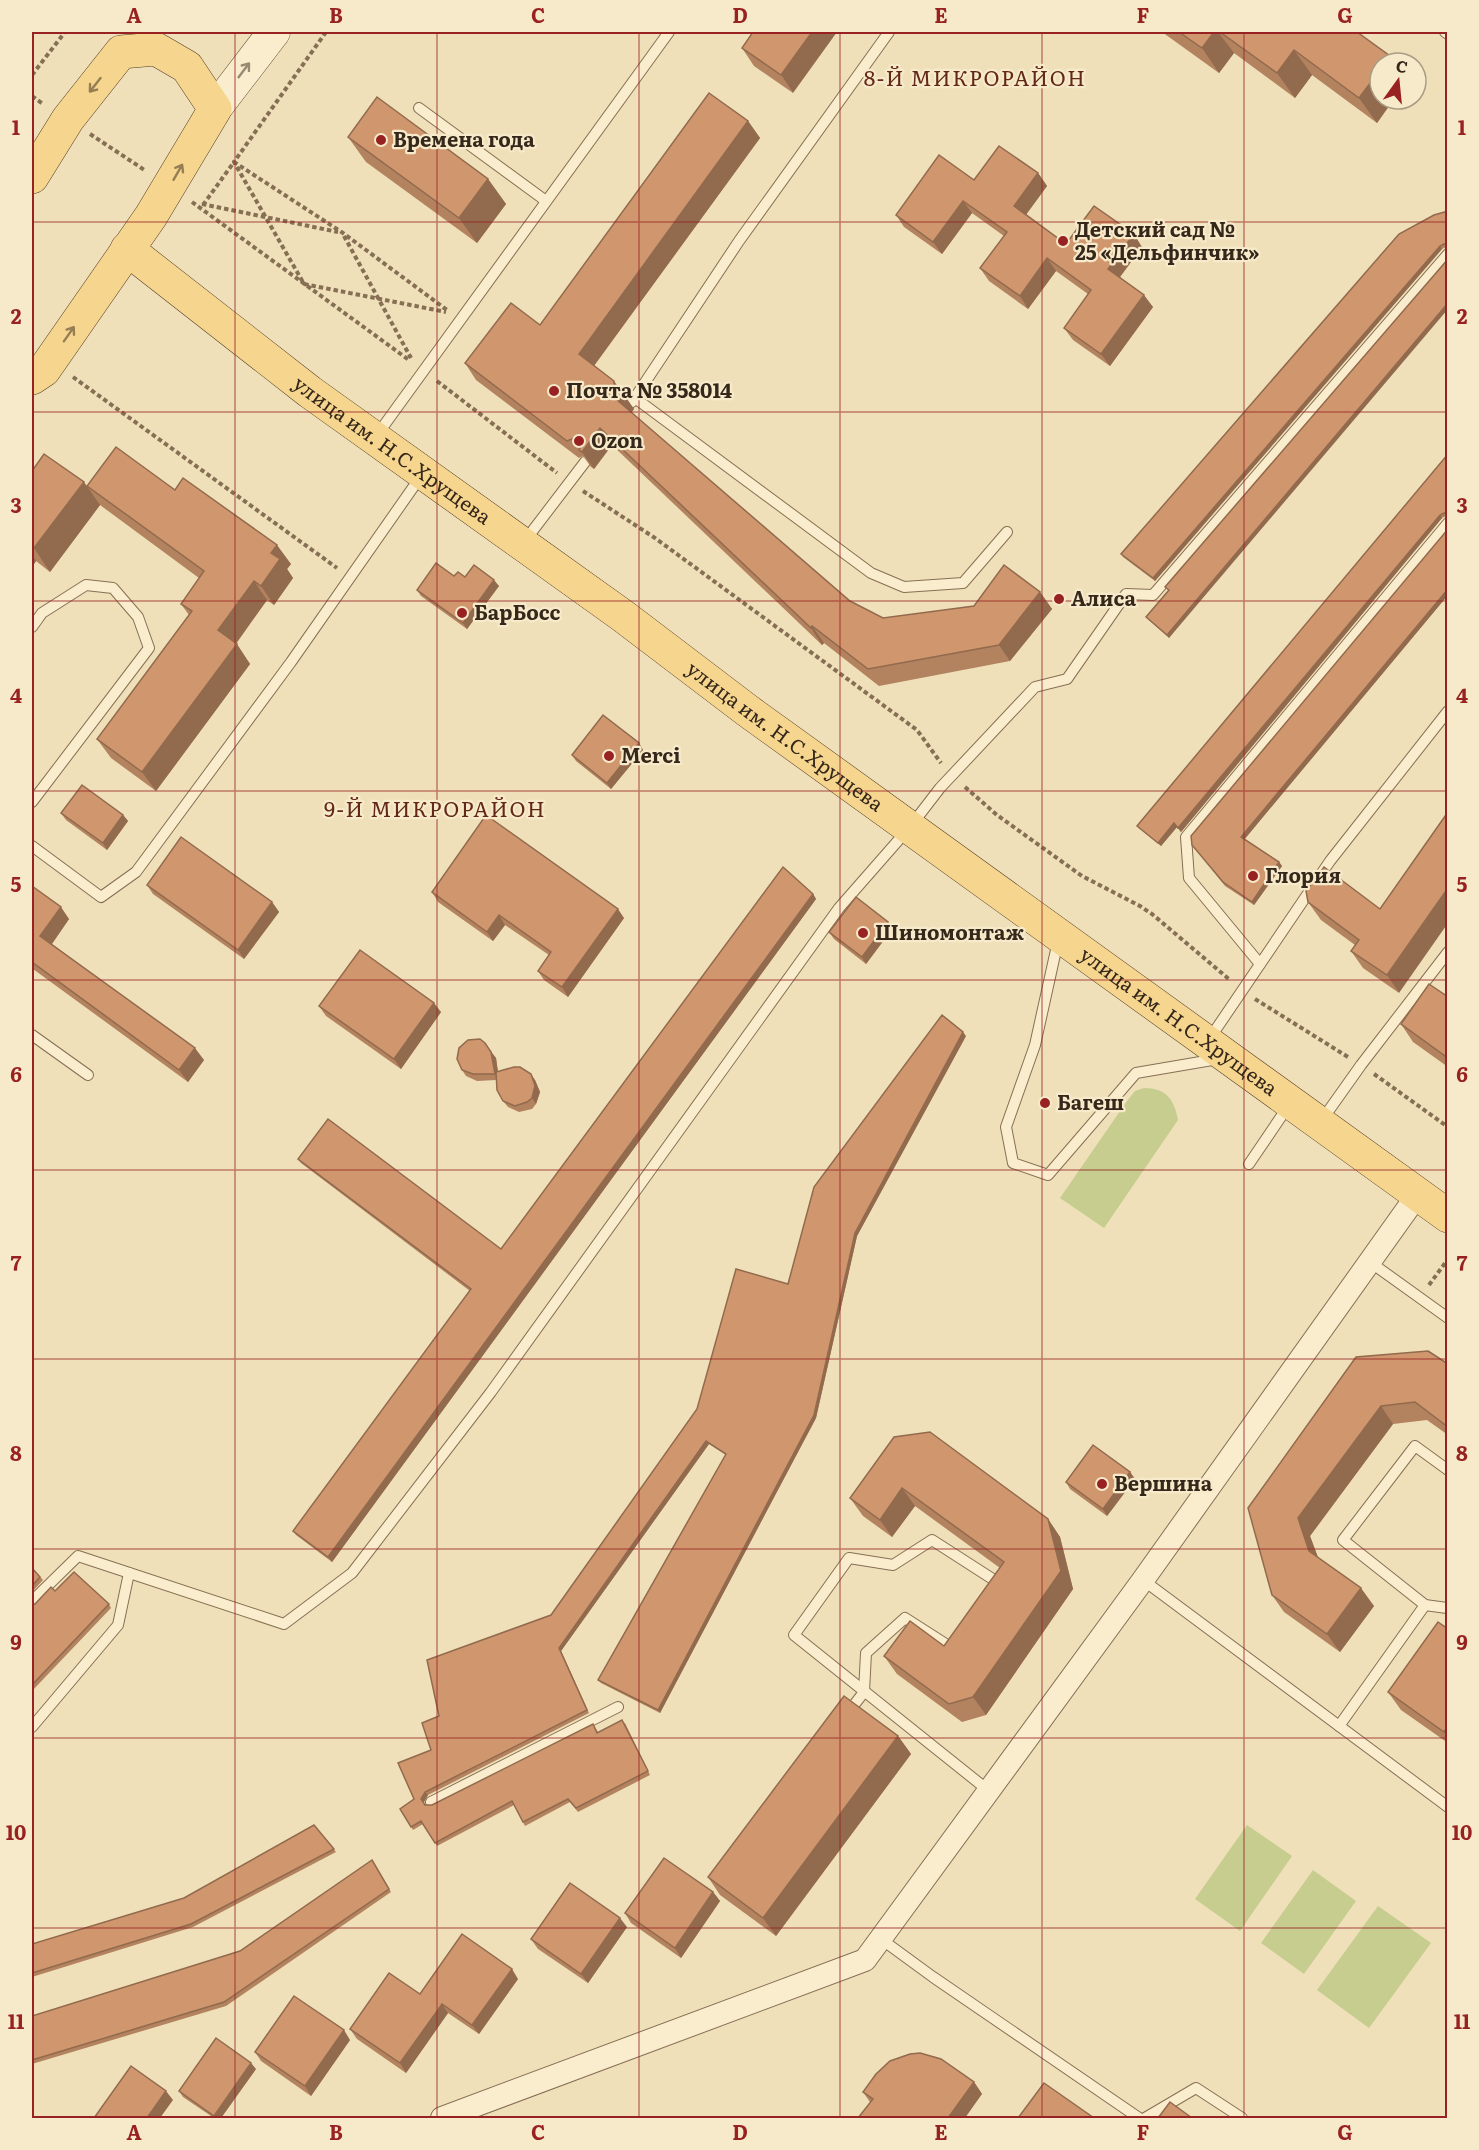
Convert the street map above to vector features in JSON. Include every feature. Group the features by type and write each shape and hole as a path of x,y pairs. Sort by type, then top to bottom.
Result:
{"main road":[{"path":"41,369 127,249 181,194 215,109 274,32"},
{"path":"32,177 68,119 128,42 156,49 187,66 215,109"},
{"name":"улица им. Н.С.Хрущева","path":"127,249 310,392 623,616 748,711 1448,1216"}],"street":[{"path":"442,2118 865,1960 1143,1580 1418,1194"}],"lane":[{"path":"375,438 669,32"},
{"path":"889,32 739,241 634,400 871,573 904,587 963,583 1008,532"},
{"path":"419,108 546,201"},
{"path":"32,1601 78,1556 284,1624 352,1573 491,1392 839,908 952,776 1035,687 1067,679 1126,594 1153,595 1448,254"},
{"path":"522,545 585,462"},
{"path":"32,846 101,897 136,872 291,662 423,473"},
{"path":"1260,964 1189,878 1186,837 1448,523"},
{"path":"32,627 42,613 86,585 113,588 138,617 149,648 32,802"},
{"path":"1060,935 1035,1045 1006,1127 1013,1163 1048,1175 1136,1072 1218,1049 1242,991 1330,861 1448,711"},
{"path":"1320,1123 1361,1065 1443,966 1448,952"},
{"path":"32,1035 88,1075"},
{"path":"1249,1164 1290,1102"},
{"path":"1370,1262 1448,1318"},
{"path":"1447,1608 1425,1605 1343,1540 1415,1446 1448,1470"},
{"path":"989,1791 794,1635 849,1558 893,1565 932,1540 1002,1585 995,1594"},
{"path":"32,1727 118,1624 129,1573"},
{"path":"1143,1580 1448,1807"},
{"path":"1339,1726 1425,1605"},
{"path":"842,1720 864,1692 866,1653 905,1618 955,1651 962,1641"},
{"path":"431,1802 618,1707"},
{"path":"881,1939 1139,2118"},
{"path":"1145,2118 1196,2088 1242,2118"}],"path":[{"path":"32,75 65,32"},
{"path":"203,205 326,32"},
{"path":"32,96 181,194 414,363 342,233 203,205 181,194"},
{"path":"234,162 304,284"},
{"path":"234,162 342,233 450,312 304,284"},
{"path":"41,369 350,578"},
{"path":"423,371 570,482 655,538 917,730 952,776 997,815 1082,876 1152,914 1242,991"},
{"path":"1419,1298 1448,1259"}],"green space":[{"path":"1144,1088 1158,1090 1168,1096 1178,1120 1104,1228 1060,1198 1127,1101 1135,1091"},
{"path":"1247,1825 1292,1856 1240,1931 1195,1899"},
{"path":"1313,1870 1356,1901 1304,1974 1261,1943"},
{"path":"1378,1906 1431,1943 1369,2028 1317,1990"}],"building":[{"path":"753,32 812,32 781,75 742,48"},
{"path":"1179,32 1214,32 1202,48"},
{"path":"1220,32 1357,32 1383,51 1368,51 1368,86 1359,98 1294,50 1277,73"},
{"path":"709,93 748,121 579,354 614,381 614,389 617,392 623,392 617,400 850,601 883,618 974,606 1004,565 1040,592 999,645 868,669 812,626 811,628 600,428 582,452 579,450 581,446 578,440 574,438 567,441 465,363 511,303 540,325"},
{"path":"377,97 488,179 459,218 348,137"},
{"path":"999,146 1038,173 1014,206 1066,244 1094,206 1134,234 1108,269 1144,295 1101,354 1064,328 1091,290 1047,258 1020,296 980,268 1007,232 963,201 933,242 896,215 939,155 974,180"},
{"path":"1448,211 1448,244 1440,246 1153,578 1121,554 1399,234 1434,215"},
{"path":"1448,259 1448,303 1167,635 1146,617 1169,590 1165,587"},
{"path":"116,447 175,490 183,478 277,545 271,553 280,559 261,586 254,581 218,630 237,644 142,772 97,739 192,611 181,604 204,571 87,486"},
{"path":"44,454 84,482 34,548 32,547 32,471"},
{"path":"1448,454 1448,513 1440,515 1178,828 1174,823 1158,843 1137,826"},
{"path":"1448,529 1448,589 1241,837 1279,862 1252,902 1223,882 1192,845 1191,836"},
{"name":"БарБосс","path":"436,563 454,576 458,572 465,577 474,565 494,580 463,623 417,590"},
{"path":"603,715 639,743 607,783 572,755"},
{"path":"82,785 123,815 103,843 61,813"},
{"path":"1448,812 1448,888 1387,975 1351,951 1359,940 1308,902 1306,891 1324,867 1380,909"},
{"path":"486,815 618,909 562,987 538,971 551,952 499,915 487,932 432,892"},
{"path":"181,837 272,902 238,950 147,885"},
{"path":"783,867 813,894 328,1557 293,1531 471,1289 298,1159 328,1119 501,1249"},
{"path":"32,886 61,907 40,936 195,1048 179,1070 32,962"},
{"name":"Шиномонтаж","path":"856,897 888,922 862,957 829,932"},
{"path":"360,950 434,1003 394,1059 319,1006"},
{"path":"1429,984 1448,997 1448,1058 1401,1024"},
{"path":"942,1015 963,1032 855,1233 814,1415 658,1710 598,1680 726,1454 706,1441 559,1648 587,1710 425,1792 421,1799 425,1805 432,1805 593,1724 597,1733 622,1720 648,1771 576,1808 568,1799 523,1822 512,1801 435,1843 421,1821 411,1827 400,1809 414,1799 398,1763 431,1750 422,1723 439,1716 427,1660 551,1615 697,1409 736,1269 788,1284 814,1187"},
{"path":"480,1039 491,1052 495,1074 473,1074 462,1070 457,1059 459,1048 468,1040"},
{"path":"520,1067 531,1074 535,1086 532,1098 515,1106 503,1101 497,1090 496,1072"},
{"path":"1428,1351 1448,1364 1448,1427 1415,1402 1381,1406 1298,1518 1309,1551 1361,1588 1327,1634 1272,1595 1248,1508 1356,1357"},
{"path":"930,1432 1048,1519 1061,1571 973,1697 949,1704 884,1656 910,1621 944,1646 1004,1562 902,1488 880,1520 850,1498 894,1437"},
{"name":"Вершина","path":"1093,1445 1130,1472 1103,1509 1066,1482"},
{"path":"32,1568 40,1577 32,1586"},
{"path":"74,1572 109,1604 32,1685 32,1605 51,1587 55,1591"},
{"path":"1438,1622 1448,1629 1448,1726 1444,1732 1388,1692"},
{"path":"844,1696 898,1736 763,1918 708,1877"},
{"path":"314,1825 334,1849 191,1924 32,1973 32,1944 184,1898"},
{"path":"664,1858 713,1892 675,1948 625,1913"},
{"path":"372,1860 389,1889 224,2002 32,2060 32,2016 240,1951"},
{"path":"570,1883 620,1918 581,1974 531,1939"},
{"path":"462,1934 512,1969 472,2025 442,2004 400,2063 350,2029 389,1973 420,1994"},
{"path":"294,1996 344,2030 305,2086 255,2052"},
{"path":"216,2038 251,2063 214,2116 179,2091"},
{"path":"920,2053 941,2059 974,2082 948,2118 858,2118 873,2099 863,2092 876,2074 890,2061"},
{"path":"131,2066 166,2091 147,2118 94,2118"},
{"path":"1044,2083 1094,2118 1018,2118"},
{"path":"1170,2102 1192,2118 1158,2118"}],"place":[{"name":"Времена года","path":"381,140"},
{"name":"Детский сад № 25 «Дельфинчик»","path":"1063,241"},
{"name":"Почта № 358014","path":"554,391"},
{"name":"Ozon","path":"579,441"},
{"name":"Алиса","path":"1059,599"},
{"name":"БарБосс","path":"462,613"},
{"name":"Merci","path":"609,756"},
{"name":"Глория","path":"1253,876"},
{"name":"Шиномонтаж","path":"863,933"},
{"name":"Багеш","path":"1045,1103"},
{"name":"Вершина","path":"1102,1484"}],"district":[{"name":"8-Й МИКРОРАЙОН","path":"975,79"},
{"name":"9-Й МИКРОРАЙОН","path":"435,810"}]}
